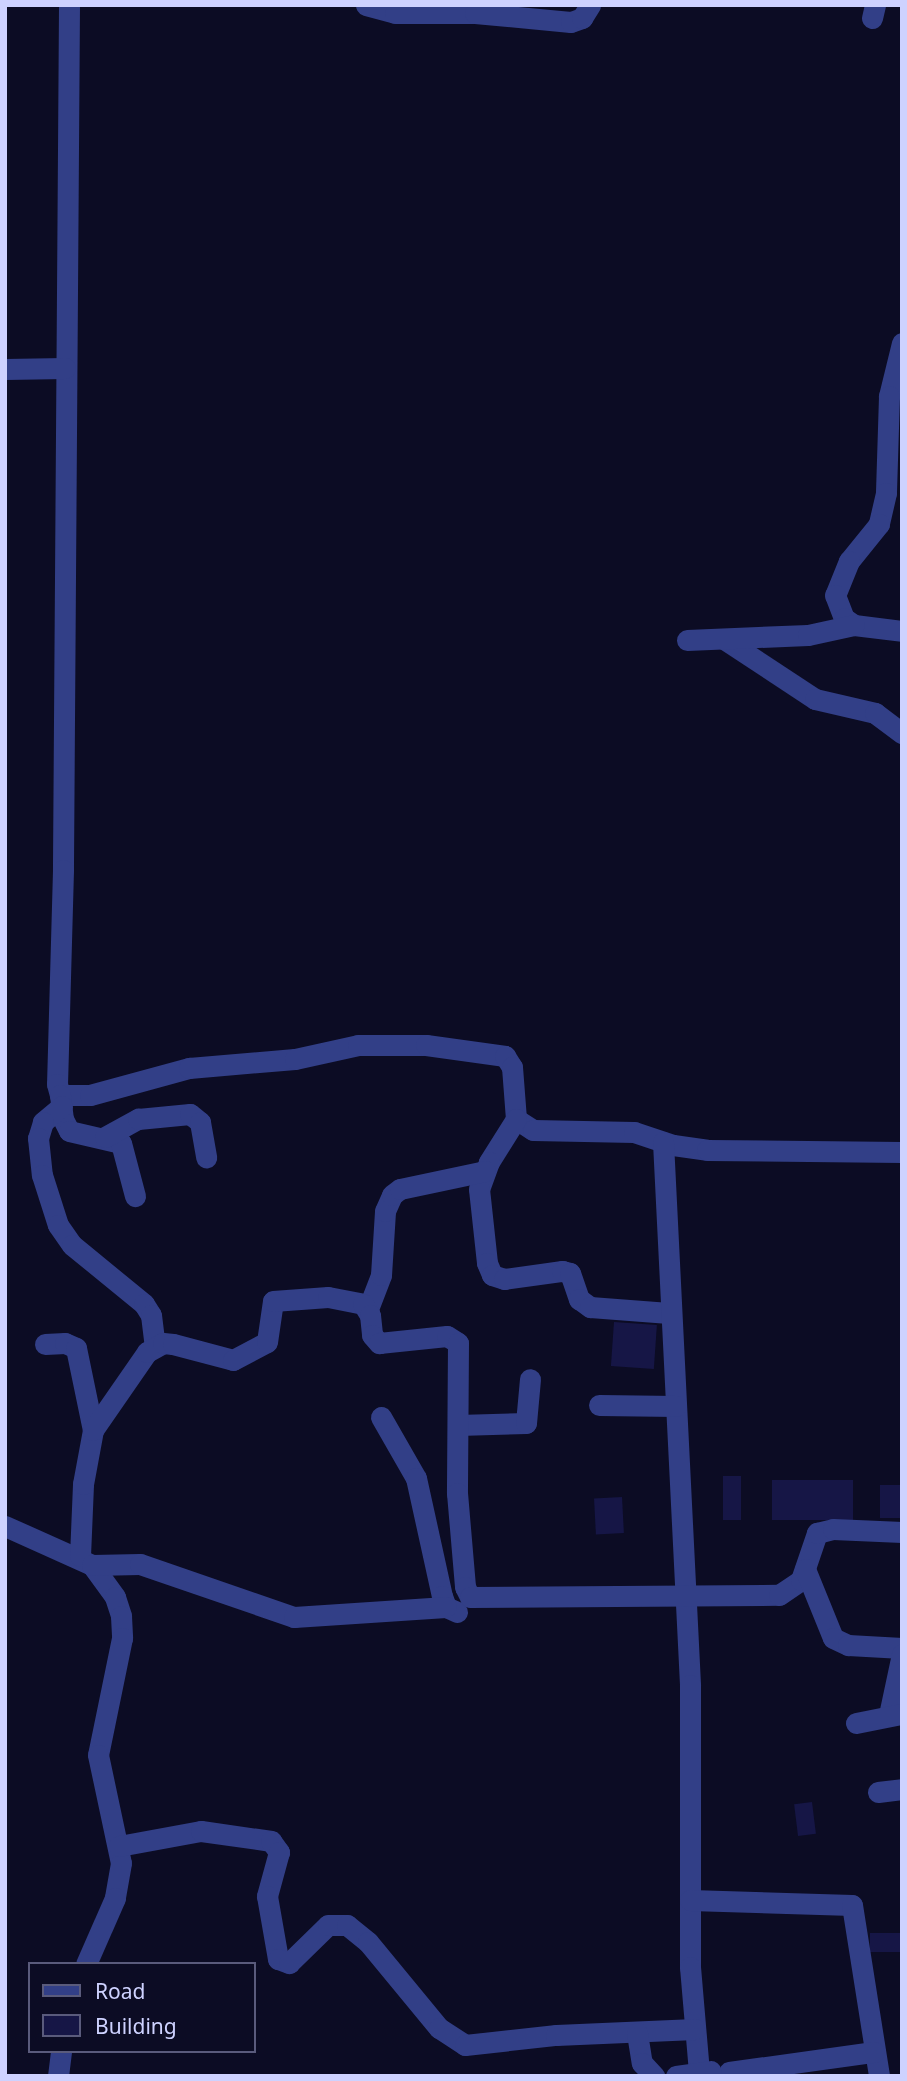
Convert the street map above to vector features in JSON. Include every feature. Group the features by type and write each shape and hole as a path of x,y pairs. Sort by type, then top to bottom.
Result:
{"street":[{"path":"69,5 63,870 57,1084 69,1131 105,1137 121,1143 135,1196"},
{"path":"366,5 395,13 475,13 571,22 582,18 590,5"},
{"path":"854,625 838,609 838,579 879,524 886,493 889,396 902,343"},
{"path":"5,369 65,368"},
{"path":"687,639 808,635 854,625 902,631"},
{"path":"724,639 815,699 875,713 902,733"},
{"path":"155,1346 151,1315 144,1304 72,1245 58,1225 42,1175 38,1138 43,1122 61,1100 90,1095 189,1068 295,1059 358,1045 426,1045 505,1056 512,1067 516,1119 485,1171 479,1189 480,1215 492,1275 504,1279 562,1271 570,1273 579,1299 590,1307 669,1313"},
{"path":"105,1137 138,1119 190,1114 200,1122 206,1157"},
{"path":"516,1119 533,1129 634,1132 663,1142 707,1150 902,1152"},
{"path":"663,1142 669,1313 686,1597 690,1900 699,2073"},
{"path":"470,1597 465,1587 457,1493 458,1343 447,1336 379,1343 372,1335 368,1310 381,1276 385,1211 392,1195 400,1189 485,1171"},
{"path":"87,1962 118,1885 119,1846 98,1755 122,1638 121,1616 115,1597 86,1561 83,1484 93,1430 106,1406 155,1346 173,1344 233,1360 267,1342 269,1311 278,1299 341,1297 368,1310"},
{"path":"45,1344 65,1342 76,1348 93,1430"},
{"path":"458,1425 526,1423 530,1412 530,1379"},
{"path":"599,1405 676,1405"},
{"path":"382,1417 416,1478 446,1607"},
{"path":"5,1526 43,1546 86,1561 141,1564 294,1617 446,1607 457,1612 470,1597 779,1595 795,1587 805,1569 812,1538 822,1531 902,1532"},
{"path":"805,1569 833,1638 848,1645 902,1648"},
{"path":"856,1723 895,1714 902,1654"},
{"path":"878,1792 902,1789"},
{"path":"119,1846 201,1831 271,1841 279,1852 267,1896 278,1959 289,1963 328,1925 347,1925 369,1942 439,2028 465,2045 556,2035 695,2029"},
{"path":"690,1900 852,1905 879,2076"},
{"path":"637,2033 642,2063 654,2076"},
{"path":"676,2076 699,2073 730,2074 874,2052"},
{"path":"58,2076 61,2053"}],"building":[{"path":"614,1322 657,1325 654,1369 611,1366"},
{"path":"723,1476 741,1476 741,1520 723,1520"},
{"path":"772,1480 853,1480 853,1520 772,1520"},
{"path":"880,1485 900,1485 900,1518 880,1518"},
{"path":"622,1497 624,1533 596,1534 594,1498"},
{"path":"812,1802 816,1834 798,1836 794,1804"},
{"path":"870,1933 902,1933 902,1952 870,1952"}]}
